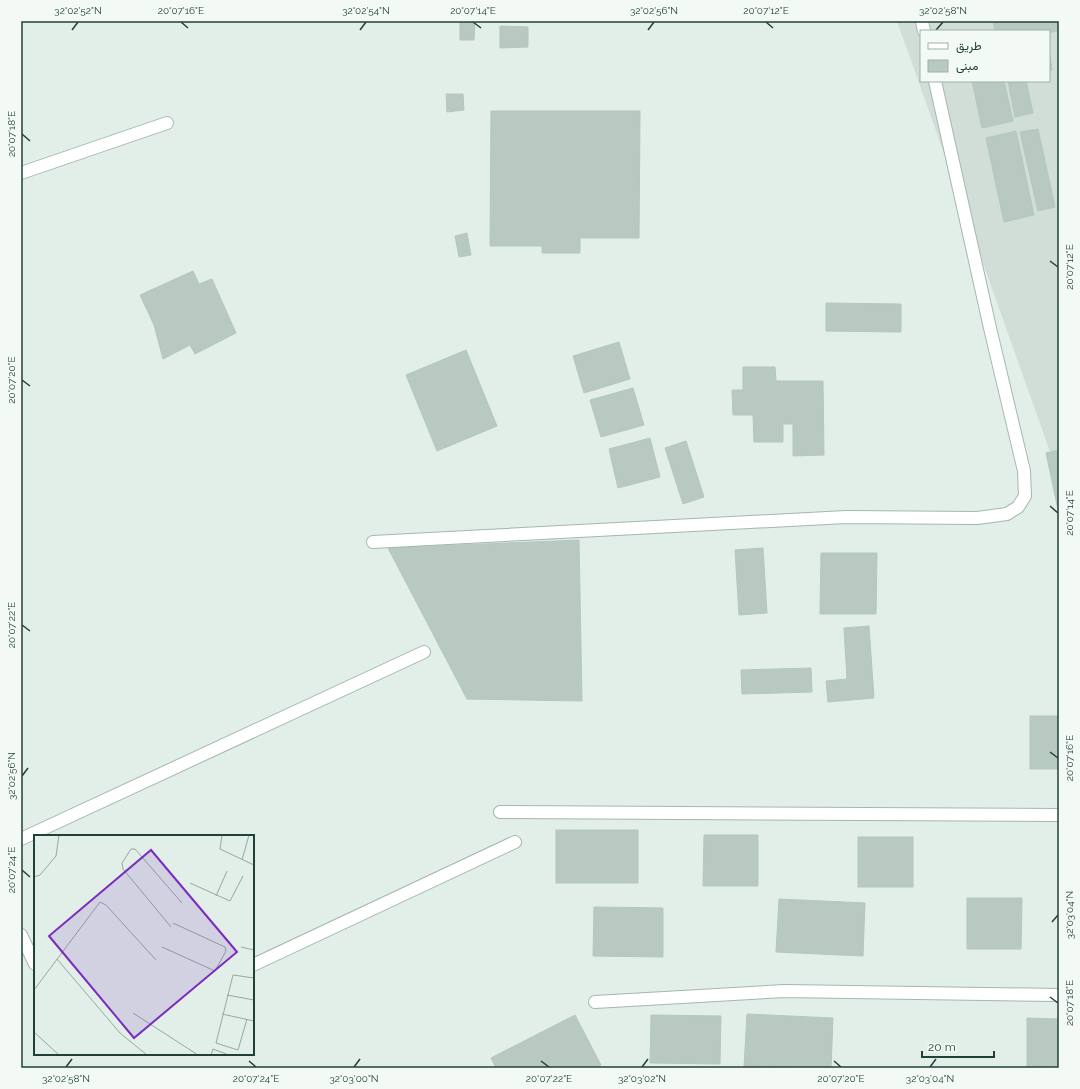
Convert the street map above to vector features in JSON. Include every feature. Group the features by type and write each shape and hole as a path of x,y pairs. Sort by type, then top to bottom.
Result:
{"street":[{"path":"373,542 846,517 977,518 1007,514 1018,507 1025,496 1024,471 990,328 935,82"},
{"path":"21,172 167,123"},
{"path":"21,839 424,652"},
{"path":"500,812 1059,815"},
{"path":"254,965 515,842"},
{"path":"21,935 34,962"},
{"path":"595,1002 784,991 1059,995"}],"shaded area":[{"path":"897,21 1059,21 1059,477"}],"building":[{"path":"460,21 475,21 474,40 460,40"},
{"path":"993,21 1059,21 1059,30 1050,33 1050,30 995,30"},
{"path":"500,26 528,27 528,47 500,48"},
{"path":"1050,55 1052,70 1050,70"},
{"path":"972,82 1004,82 1013,121 982,128"},
{"path":"1008,82 1026,82 1033,113 1015,117"},
{"path":"446,94 463,94 464,110 447,112"},
{"path":"491,111 640,111 639,238 580,238 580,253 542,253 542,246 490,246"},
{"path":"1038,129 1055,207 1038,211 1020,132"},
{"path":"1016,131 1034,215 1004,222 986,138"},
{"path":"467,233 471,255 459,257 455,236"},
{"path":"193,271 199,284 212,279 236,333 195,354 190,345 163,359 154,325 140,295"},
{"path":"826,303 901,304 901,332 826,331"},
{"path":"619,342 630,379 584,393 573,356"},
{"path":"466,350 497,426 437,451 406,375"},
{"path":"743,367 775,367 776,381 823,381 824,455 793,456 793,424 783,424 783,442 754,442 753,415 733,415 732,390 743,390"},
{"path":"633,388 644,425 601,437 590,400"},
{"path":"650,438 660,477 618,488 609,449"},
{"path":"686,441 704,497 683,504 665,448"},
{"path":"1059,450 1059,514 1046,453"},
{"path":"579,540 582,701 467,699 388,548"},
{"path":"763,548 767,613 739,615 735,550"},
{"path":"821,553 877,553 876,614 820,614"},
{"path":"869,626 874,698 828,702 826,681 847,679 844,628"},
{"path":"811,668 812,692 742,694 741,670"},
{"path":"1030,716 1059,716 1059,769 1030,769"},
{"path":"556,830 638,830 638,883 556,883"},
{"path":"704,835 758,835 758,886 703,886"},
{"path":"858,837 913,837 913,887 858,887"},
{"path":"967,898 1022,898 1021,949 967,949"},
{"path":"779,899 865,903 863,956 776,952"},
{"path":"594,907 663,908 663,957 593,956"},
{"path":"747,1014 833,1018 831,1068 744,1067"},
{"path":"575,1015 601,1065 594,1068 496,1068 491,1058"},
{"path":"651,1015 721,1016 720,1064 650,1063"},
{"path":"1027,1018 1059,1019 1059,1068 1027,1067"}]}
